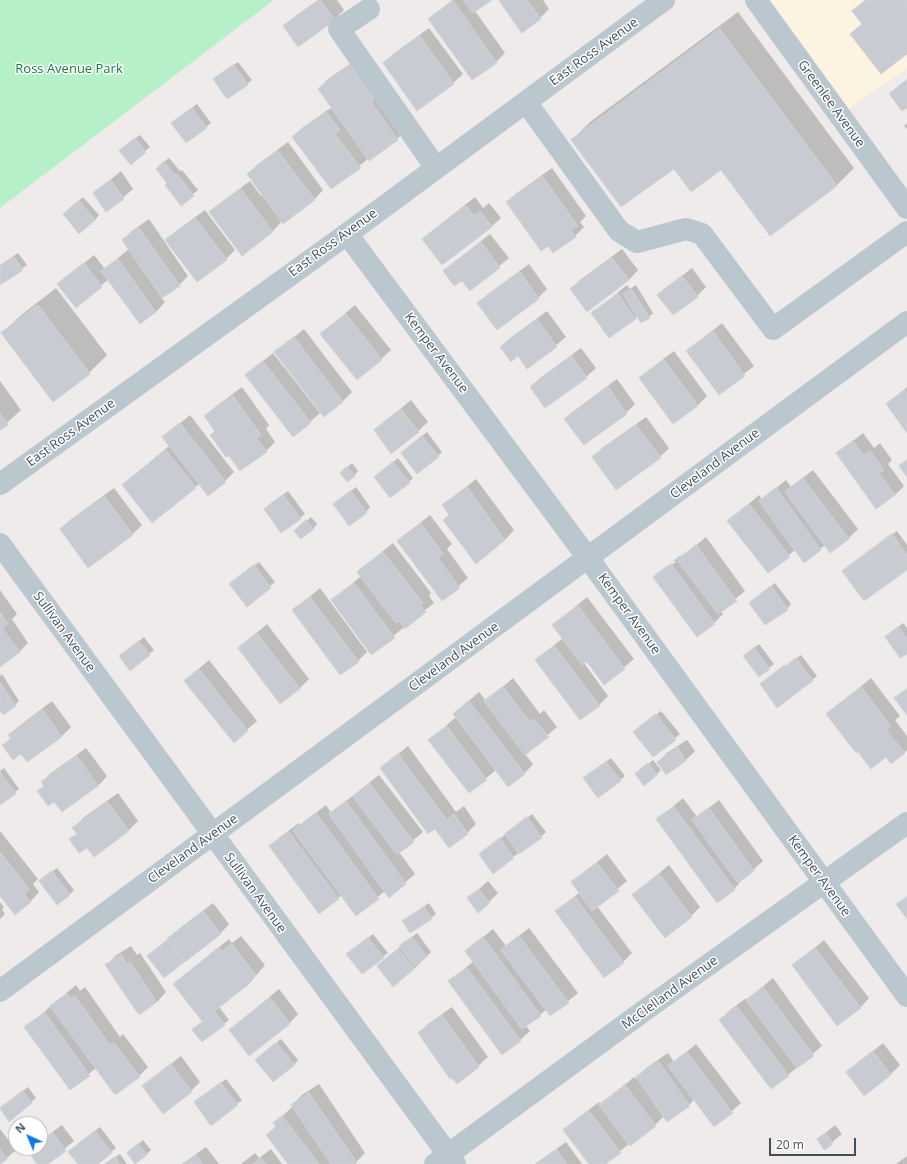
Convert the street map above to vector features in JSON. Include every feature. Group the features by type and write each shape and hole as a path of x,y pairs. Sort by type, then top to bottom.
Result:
{"street":[{"name":"East Ross Avenue","path":"0,484 347,234 664,0"},
{"name":"Greenlee Avenue","path":"756,0 907,208"},
{"path":"369,9 339,29 436,168"},
{"path":"526,102 619,231 637,242 686,229 702,234 773,330 907,232"},
{"name":"Kemper Avenue","path":"347,234 588,558 907,996"},
{"name":"Cleveland Avenue","path":"0,990 213,835 907,322"},
{"name":"Sullivan Avenue","path":"0,544 213,835 446,1161"},
{"name":"McClelland Avenue","path":"446,1161 645,1010 824,884 907,823"}],"shaded area":[{"path":"756,0 907,0 907,68 840,115"}],"green space":[{"name":"Ross Avenue Park","path":"0,0 274,0 0,208"}],"building":[{"path":"320,0 335,20 298,47 283,26"},
{"path":"464,0 492,0 473,13"},
{"path":"499,0 527,0 541,19 522,33"},
{"path":"866,0 907,0 907,54 881,74 850,34 862,24 852,11"},
{"path":"453,1 497,63 472,80 428,19"},
{"path":"720,29 837,186 770,236 721,170 691,192 674,169 621,207 571,140"},
{"path":"420,36 454,84 417,111 383,63"},
{"path":"234,65 248,85 227,99 213,79"},
{"path":"350,65 375,99 371,102 398,140 369,161 318,89"},
{"path":"907,80 907,108 902,111 889,94"},
{"path":"192,108 207,128 186,143 171,123"},
{"path":"326,112 340,130 335,134 361,168 331,189 292,137"},
{"path":"135,138 146,152 131,165 119,151"},
{"path":"278,151 315,200 283,224 247,174"},
{"path":"164,162 175,175 177,174 194,196 181,206 165,185 167,183 156,169"},
{"path":"542,176 578,226 571,230 576,237 553,253 548,246 541,251 506,202"},
{"path":"111,180 124,199 106,212 93,193"},
{"path":"241,189 273,232 242,256 209,212"},
{"path":"79,201 95,220 79,234 63,214"},
{"path":"466,206 474,216 480,211 492,227 442,265 422,239"},
{"path":"195,218 227,260 197,282 165,240"},
{"path":"139,228 180,286 162,298 122,240"},
{"path":"481,242 500,268 470,291 462,281 454,286 443,271"},
{"path":"14,257 23,270 0,285 0,266"},
{"path":"612,258 629,280 587,312 570,289"},
{"path":"118,259 156,312 140,324 101,271"},
{"path":"84,263 102,287 76,308 57,284"},
{"path":"520,272 539,299 497,330 477,303"},
{"path":"682,276 698,297 673,315 657,295"},
{"path":"631,289 650,318 641,323 623,294"},
{"path":"618,294 636,319 609,338 591,313"},
{"path":"38,305 90,374 53,402 1,333"},
{"path":"346,314 382,360 357,380 320,334"},
{"path":"537,319 557,347 527,369 518,356 511,362 500,347"},
{"path":"713,331 745,376 719,395 686,351"},
{"path":"294,337 343,402 324,417 274,352"},
{"path":"572,356 587,378 545,408 530,387"},
{"path":"664,360 698,406 673,424 639,378"},
{"path":"263,361 311,423 293,437 245,375"},
{"path":"608,387 627,414 584,445 564,419"},
{"path":"905,390 907,393 907,433 886,404"},
{"path":"233,396 261,435 256,438 267,452 240,471 229,456 226,457 210,435 215,431 204,416"},
{"path":"401,409 419,432 391,454 374,430"},
{"path":"0,413 8,425 0,430"},
{"path":"180,423 226,482 208,496 162,437"},
{"path":"636,425 661,458 616,490 592,457"},
{"path":"422,436 439,457 417,474 401,453"},
{"path":"853,441 864,456 870,451 884,470 879,473 895,495 876,509 836,453"},
{"path":"166,450 196,488 152,523 122,485"},
{"path":"907,460 907,477 899,466"},
{"path":"393,462 410,483 390,498 374,477"},
{"path":"347,467 355,476 347,482 340,473"},
{"path":"803,478 849,539 830,553 785,492"},
{"path":"467,487 505,540 476,564 443,520 449,515 442,505"},
{"path":"776,488 821,550 804,563 759,501"},
{"path":"351,491 367,513 349,526 333,504"},
{"path":"283,495 301,519 281,533 264,509"},
{"path":"104,496 133,535 88,568 60,529"},
{"path":"749,504 790,557 768,573 727,521"},
{"path":"306,520 314,529 301,539 294,531"},
{"path":"421,523 443,554 438,558 460,588 442,601 397,541"},
{"path":"892,534 907,555 907,570 864,601 842,571"},
{"path":"696,545 737,601 718,614 677,560"},
{"path":"383,552 423,603 420,605 426,612 405,629 399,621 396,623 357,572"},
{"path":"671,564 715,624 697,637 653,577"},
{"path":"254,565 271,588 247,607 229,584"},
{"path":"354,583 395,638 371,655 331,600"},
{"path":"771,586 788,610 765,625 749,603"},
{"path":"310,597 359,662 340,675 292,610"},
{"path":"578,606 625,669 604,685 587,662 582,665 552,625"},
{"path":"0,612 8,624 2,628 20,652 0,667"},
{"path":"898,627 907,638 907,654 900,658 885,637"},
{"path":"257,633 300,689 280,704 238,648"},
{"path":"139,641 150,655 130,671 119,656"},
{"path":"554,646 600,706 580,720 535,660"},
{"path":"754,648 770,669 759,677 743,656"},
{"path":"796,658 813,681 803,688 787,665"},
{"path":"785,665 802,689 777,708 760,684"},
{"path":"199,669 248,731 234,743 184,681"},
{"path":"0,683 16,706 3,715 0,711"},
{"path":"503,687 530,722 534,719 549,737 525,755 484,701"},
{"path":"861,687 891,726 886,730 905,753 891,764 886,757 871,769 858,752 856,753 826,714"},
{"path":"907,689 907,715 894,698"},
{"path":"469,701 525,774 508,787 453,714"},
{"path":"43,710 62,737 27,762 21,754 13,760 2,745 11,739 8,735"},
{"path":"656,714 676,740 653,757 633,732"},
{"path":"447,726 487,780 469,793 428,740"},
{"path":"678,748 686,761 666,775 657,762"},
{"path":"398,754 447,820 454,814 468,834 449,848 435,829 428,834 380,768"},
{"path":"77,756 98,786 62,812 54,802 48,806 37,791 44,786 41,782"},
{"path":"606,762 621,781 598,798 583,778"},
{"path":"648,763 657,775 644,786 635,774"},
{"path":"0,772 16,794 0,805"},
{"path":"370,784 414,842 397,855 353,797"},
{"path":"346,801 406,884 389,898 329,814"},
{"path":"108,802 129,831 94,857 87,848 79,853 69,839 77,834 72,828"},
{"path":"674,807 735,890 717,903 656,819"},
{"path":"709,808 754,871 738,883 692,820"},
{"path":"316,813 379,899 356,916 293,831"},
{"path":"527,817 542,838 519,854 505,834"},
{"path":"289,832 339,899 319,914 269,846"},
{"path":"500,838 514,858 493,874 479,854"},
{"path":"0,852 29,889 24,894 31,902 15,915 0,896"},
{"path":"597,863 619,891 592,911 571,882"},
{"path":"52,871 70,895 57,905 39,881"},
{"path":"659,874 692,917 665,938 632,895"},
{"path":"479,889 490,903 478,913 467,898"},
{"path":"575,897 624,963 604,978 555,911"},
{"path":"907,897 907,919 896,904"},
{"path":"424,907 432,919 410,933 402,921"},
{"path":"203,911 221,934 185,962 167,939"},
{"path":"519,936 569,1003 550,1016 501,950"},
{"path":"412,937 427,957 414,966 399,946"},
{"path":"483,937 541,1016 522,1029 465,951"},
{"path":"368,938 384,958 362,974 346,954"},
{"path":"167,941 184,962 164,978 147,956"},
{"path":"232,944 256,975 248,982 249,984 202,1021 173,984 219,947 222,951"},
{"path":"815,948 861,1008 837,1026 792,965"},
{"path":"398,949 414,969 393,987 377,966"},
{"path":"121,955 127,964 130,962 157,1002 139,1015 105,965"},
{"path":"467,968 521,1041 502,1055 448,981"},
{"path":"763,987 814,1056 797,1068 746,1000"},
{"path":"67,994 71,999 75,996 110,1045 114,1043 140,1077 115,1095 50,1006"},
{"path":"270,998 290,1024 249,1056 229,1030"},
{"path":"737,1007 789,1076 771,1089 719,1020"},
{"path":"215,1012 225,1025 202,1042 192,1030"},
{"path":"45,1013 90,1076 70,1090 24,1027"},
{"path":"442,1015 479,1067 457,1084 452,1078 450,1079 418,1033"},
{"path":"276,1043 295,1065 273,1082 255,1060"},
{"path":"873,1051 891,1075 864,1096 846,1072"},
{"path":"687,1052 733,1113 714,1127 668,1066"},
{"path":"658,1061 690,1106 667,1122 636,1077"},
{"path":"171,1064 192,1092 163,1114 142,1086"},
{"path":"221,1083 238,1105 211,1126 194,1102"},
{"path":"625,1085 656,1126 630,1146 599,1105"},
{"path":"23,1091 32,1103 16,1116 8,1116 8,1120 0,1108"},
{"path":"309,1093 357,1163 356,1164 331,1164 291,1105"},
{"path":"589,1111 621,1153 606,1164 589,1164 563,1130"},
{"path":"282,1116 319,1164 288,1164 266,1135 276,1127 273,1123"},
{"path":"95,1131 112,1153 98,1164 78,1164 68,1152"},
{"path":"53,1133 66,1151 48,1164 37,1164 31,1156 48,1156 48,1136"},
{"path":"826,1133 833,1144 824,1150 817,1139"},
{"path":"138,1144 147,1155 135,1164 127,1153"},
{"path":"0,1150 7,1159 1,1164 0,1164"},
{"path":"557,1150 567,1164 537,1164"},
{"path":"196,1155 203,1164 184,1164"},
{"path":"115,1157 120,1164 105,1164"},
{"path":"261,1158 266,1164 253,1164"}]}
